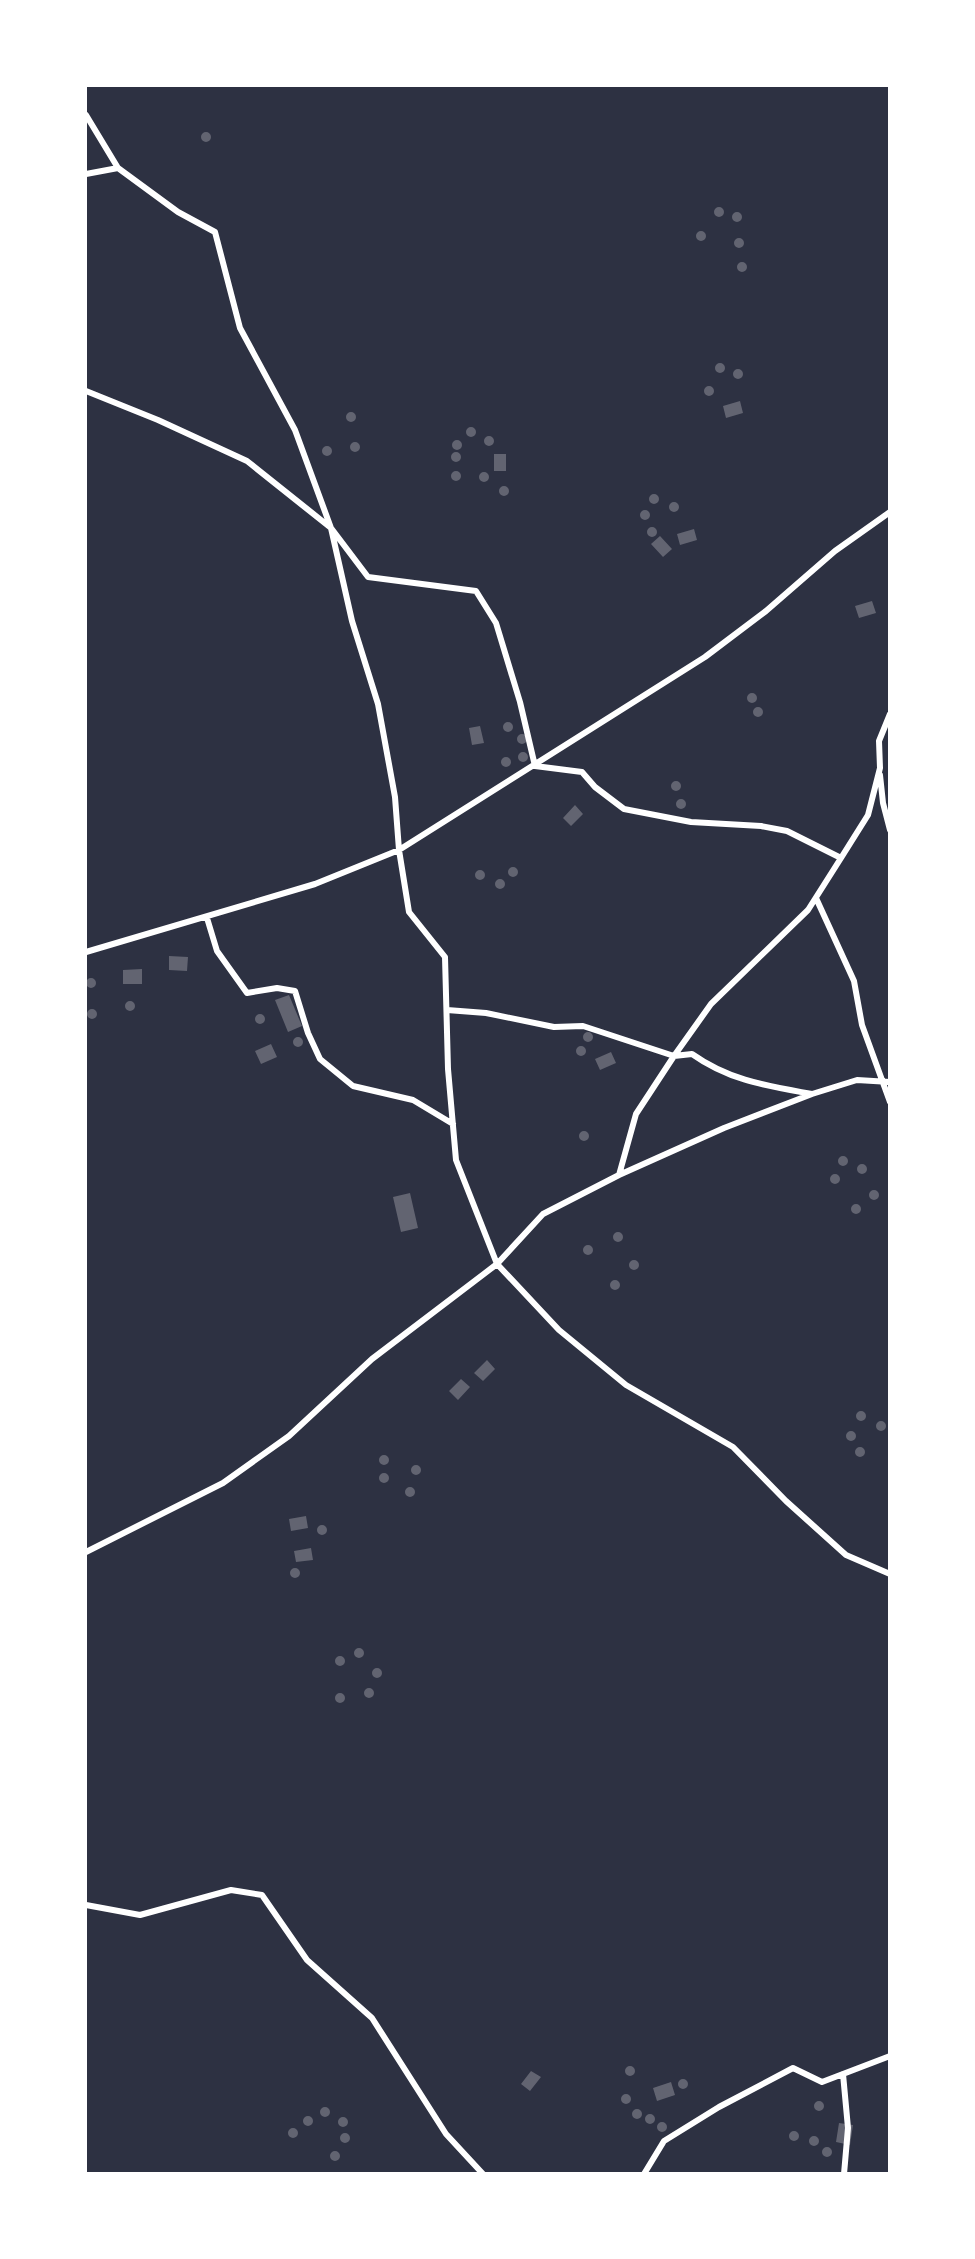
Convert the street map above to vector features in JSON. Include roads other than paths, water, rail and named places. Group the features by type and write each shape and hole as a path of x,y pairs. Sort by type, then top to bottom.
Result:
{"street":[{"path":"86,115 118,168 178,212 215,232 240,328 295,430 331,528 352,621 378,704 395,797 399,850 409,912 445,957 456,1160 497,1264 559,1330 626,1385 733,1447 786,1501 846,1555 890,1574"},
{"path":"86,174 118,168"},
{"path":"86,391 158,420 247,461 331,528 368,577 476,591 496,623 520,702 535,766"},
{"path":"86,952 207,918 324,881 399,850 705,657 766,611 835,551 890,512"},
{"path":"890,714 879,741 883,803 890,830"},
{"path":"535,766 582,772 595,787 624,809 691,822 761,826 787,831 841,858"},
{"path":"619,1175 636,1114 711,1004 808,910 868,815 880,768"},
{"path":"816,898 854,981 862,1025 886,1082 890,1102"},
{"path":"207,918 217,951 247,993 276,988 295,990 308,1033 320,1059 353,1086 413,1100 453,1124"},
{"path":"447,1010 486,1013 554,1027 583,1026 674,1056 692,1054 707,1065 754,1085 812,1094"},
{"path":"86,1552 223,1483 289,1436 372,1359 497,1264 543,1214 619,1175 724,1128 812,1094 857,1080 886,1082"},
{"path":"86,1905 140,1915 231,1890 262,1895 307,1960 372,2018 446,2134 483,2174"},
{"path":"644,2174 664,2141 719,2107 793,2068 822,2082 890,2056"},
{"path":"843,2074 848,2128 844,2148 844,2174"}]}
